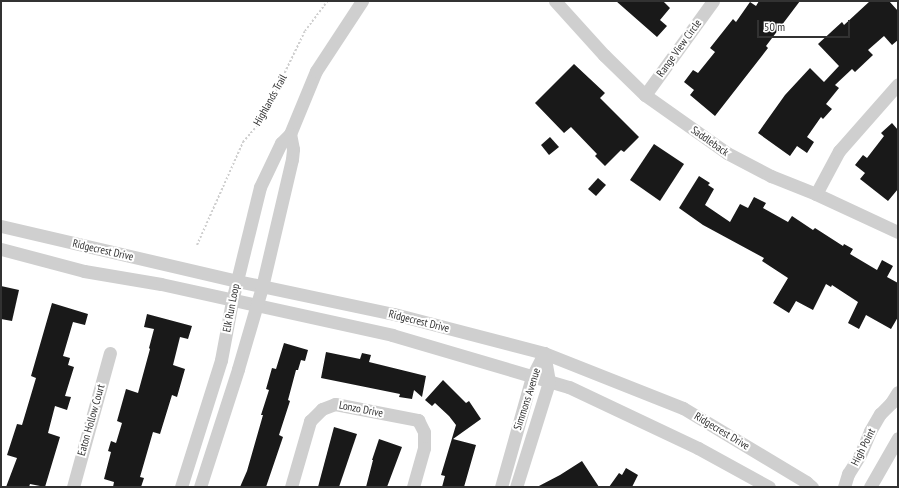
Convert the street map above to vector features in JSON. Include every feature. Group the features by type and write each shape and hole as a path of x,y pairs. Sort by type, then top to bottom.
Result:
{"street":[{"name":"Elk Run Loop","path":"181,487 221,360 232,301 260,187 281,143 290,134 316,71 362,1"},
{"name":"Saddleback","path":"555,1 604,56 645,95 727,153 770,176 816,194 898,232"},
{"name":"Range View Circle","path":"645,95 714,1"},
{"path":"816,194 840,151 898,84"},
{"name":"Elk Run Loop","path":"200,487 257,306 289,173 293,149 290,134"},
{"path":"270,167 289,173"},
{"name":"Ridgecrest Drive","path":"1,226 237,281 394,314 544,353 683,408 812,487"},
{"name":"Ridgecrest Drive","path":"1,249 84,271 161,284 232,301 392,335 569,387 698,448 769,487"},
{"name":"Eaton Hollow Court","path":"73,487 110,353"},
{"name":"Simmons Avenue","path":"501,487 532,377 544,353"},
{"name":"Simmons Avenue","path":"516,487 549,382 544,353"},
{"name":"High Point","path":"844,487 848,474 860,455 870,431 880,414 892,409 898,392"},
{"name":"Lonzo Drive","path":"291,487 310,421 322,409 335,404 418,420 424,432 424,448 413,487"},
{"path":"870,487 898,438"}],"path":[{"name":"Highlands Trail","path":"198,245 243,142 258,125 305,31 328,1"}],"building":[{"path":"616,1 663,1 670,8 660,20 667,26 657,37"},
{"path":"759,1 800,1 766,46 768,48 715,116 690,95 694,90 684,82 693,70 698,73 715,52 710,48 733,19 736,22 750,2 756,6"},
{"path":"870,1 889,1 898,11 898,40 892,45 884,36 868,50 873,55 855,72 852,69 835,85 839,88 826,104 832,109 823,119 821,117 807,137 814,142 807,153 797,146 790,156 758,133 785,95 810,68 824,82 839,66 818,44 842,22 844,25"},
{"path":"574,64 605,93 600,98 639,137 624,152 621,150 605,166 595,156 597,154 571,127 564,133 535,103"},
{"path":"892,123 898,130 898,189 888,201 860,179 865,173 855,165 863,155 867,158 884,136 881,133"},
{"path":"550,137 559,147 549,155 541,145"},
{"path":"654,144 684,164 660,201 630,180"},
{"path":"699,176 710,183 708,185 714,189 705,205 730,222 740,204 748,208 754,197 766,203 763,208 788,222 792,216 813,230 815,228 843,246 844,244 853,249 850,254 877,270 882,260 893,266 887,277 898,283 898,317 891,329 866,315 859,329 848,323 858,302 832,285 831,287 826,284 813,310 796,301 789,313 773,303 788,278 762,261 764,258 703,225 679,208"},
{"path":"598,178 606,185 596,196 588,189"},
{"path":"1,286 19,290 12,321 1,319"},
{"path":"52,303 88,314 85,325 73,322 63,356 70,358 68,365 74,367 65,396 71,397 67,410 55,406 48,433 60,437 45,487 30,484 29,487 6,487 17,458 7,455 17,424 22,425 36,378 31,376"},
{"path":"147,314 192,326 188,339 180,337 173,365 185,369 177,397 172,395 160,434 153,432 140,477 144,478 141,487 113,487 114,482 104,479 111,452 108,451 111,441 116,443 122,423 117,421 126,389 138,393 154,329 144,327"},
{"path":"284,343 308,350 305,361 301,360 298,370 296,370 288,400 290,401 279,435 283,437 266,487 240,487 247,471 263,415 261,415 269,390 266,389 272,368 276,369"},
{"path":"326,352 360,359 362,353 371,355 369,362 426,376 422,397 414,390 412,399 399,397 400,394 321,378"},
{"path":"443,380 466,403 469,401 481,419 453,439 476,445 464,487 442,487 445,476 441,475 456,425 435,403 432,406 425,400"},
{"path":"334,427 357,434 339,487 318,487"},
{"path":"379,439 402,447 387,487 366,487 372,460"},
{"path":"582,461 599,487 537,487 560,475"},
{"path":"626,468 638,475 632,487 609,487 619,473 622,475"}]}
